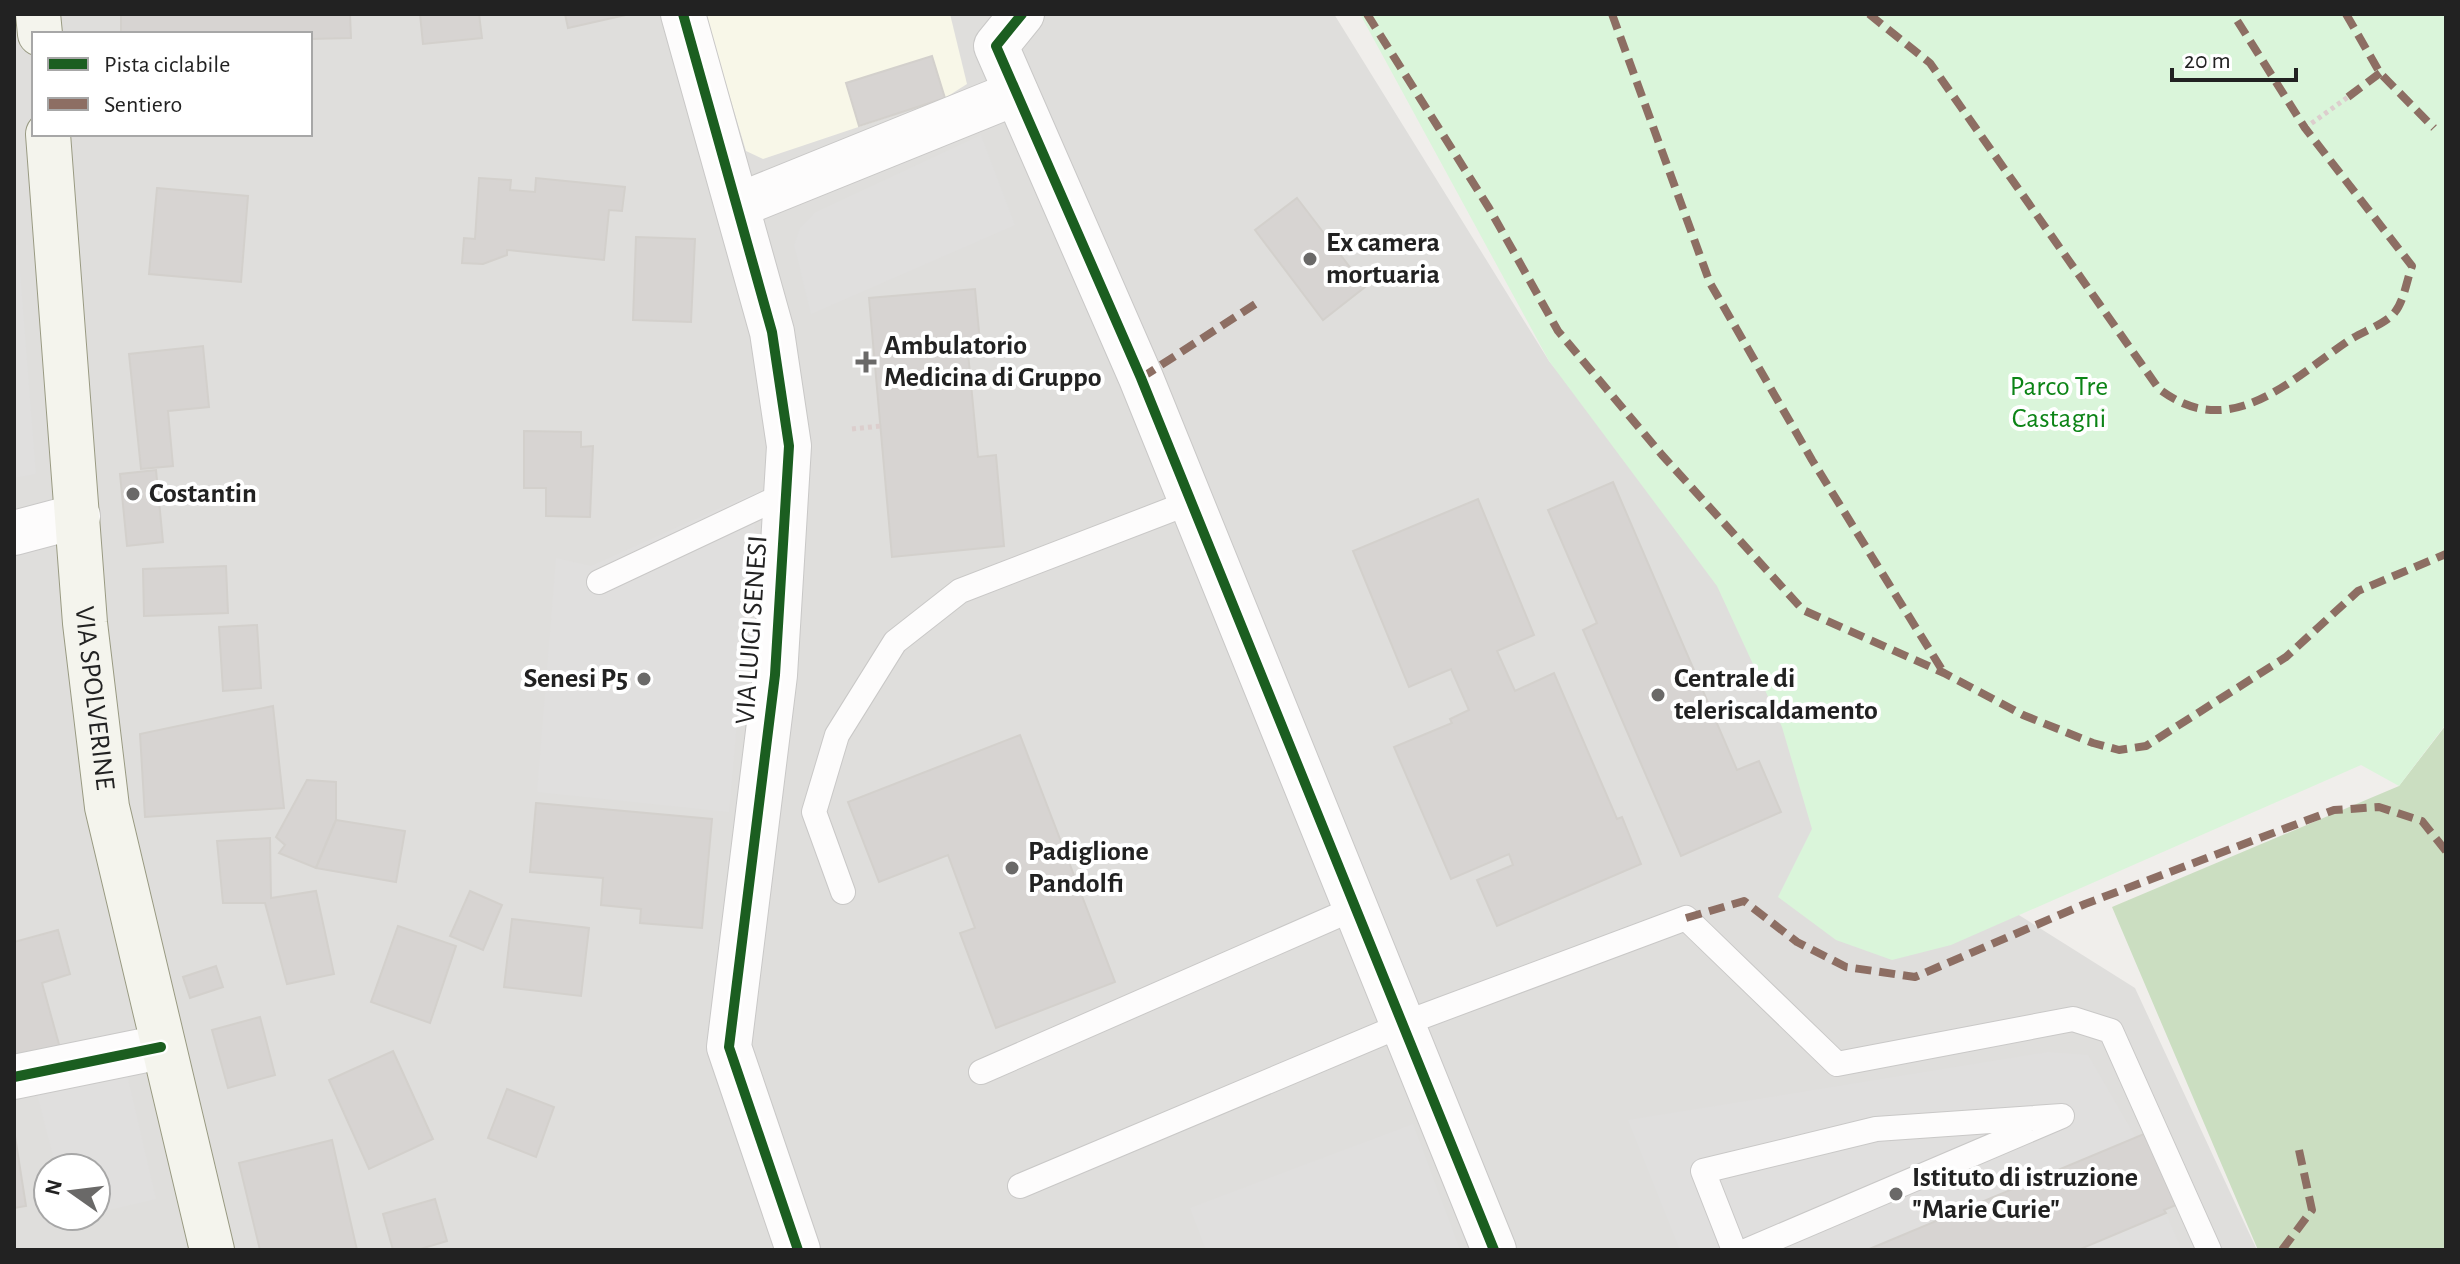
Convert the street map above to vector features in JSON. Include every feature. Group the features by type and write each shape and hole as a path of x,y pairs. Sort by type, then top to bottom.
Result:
{"main road":[{"name":"VIA SPOLVERINE","path":"48,136 85,623 107,807 161,1047 212,1250"}],"street":[{"name":"VIA LUIGI SENESI","path":"683,14 739,205 772,332 789,446 775,675 729,1047 798,1250"},
{"path":"1022,14 996,46 1191,502 1494,1250"},
{"path":"739,205 1016,93"},
{"path":"14,533 78,516"},
{"path":"14,1077 161,1047"}],"lane":[{"path":"599,582 786,494"},
{"path":"843,892 814,812 837,735 895,642 960,591 1191,502"},
{"path":"981,1072 1355,908"},
{"path":"1020,1186 1402,1024 1686,918 1837,1064 2073,1019 2111,1031 2209,1250"},
{"path":"1734,1250 1703,1171 1876,1129 2062,1116 1748,1250"}],"path":[{"path":"2305,128 2348,97"},
{"path":"852,429 881,426"}],"shaded area":[{"path":"14,14 1334,14 1549,361 1987,895 2135,988 2257,1250 14,1250"},
{"path":"705,14 950,14 967,84 945,98 763,159 746,151"},
{"path":"981,135 1015,225 811,314 794,245 800,228 814,213"},
{"path":"18,245 36,474 14,478 14,246"},
{"name":"Senesi P5","path":"758,491 729,812 537,792 556,558 591,566"},
{"name":"Istituto di istruzione \"Marie Curie\"","path":"2048,1052 2088,1055 2136,1138 1867,1250 1680,1250 1628,1120"},
{"path":"127,1074 156,1199 112,1209 112,1152 52,1152 37,1094"},
{"path":"1413,1124 1460,1250 1206,1250 1190,1208"},
{"path":"2166,1213 2182,1250 2078,1250"}],"green space":[{"name":"Parco Tre Castagni","path":"1360,14 2446,14 2446,724 2399,786 2361,765 1951,945 1892,960 1836,940 1778,897 1812,829 1782,727 1717,586 1549,361"},
{"path":"2446,725 2446,1250 2258,1250 2112,907 2399,786"}],"building":[{"path":"121,14 350,14 351,38 312,39 312,32 121,32"},
{"path":"420,14 479,14 482,38 423,44"},
{"path":"565,14 630,14 568,28"},
{"path":"932,56 945,98 859,126 846,83"},
{"path":"479,178 511,180 510,190 535,192 536,178 625,187 622,211 609,210 604,260 507,250 507,255 483,264 462,263 464,238 475,239"},
{"path":"157,188 248,196 241,282 149,274"},
{"name":"Ex camera mortuaria","path":"1297,198 1365,287 1323,320 1255,230"},
{"path":"636,237 695,239 691,322 633,320"},
{"path":"975,289 981,353 968,353 978,457 996,455 1004,546 892,557 869,298"},
{"path":"203,346 209,407 168,411 173,466 141,469 129,354"},
{"path":"524,431 581,432 581,447 593,446 590,517 546,516 546,488 524,488"},
{"path":"156,470 163,542 127,546 120,474"},
{"name":"Centrale di teleriscaldamento","path":"1613,482 1737,770 1759,761 1781,812 1681,856 1583,630 1597,623 1548,510"},
{"path":"1478,499 1534,635 1497,651 1515,691 1554,673 1617,819 1622,817 1641,864 1497,926 1477,880 1513,865 1509,854 1451,879 1394,747 1452,723 1450,719 1469,710 1451,669 1409,687 1353,551"},
{"path":"226,566 228,613 144,616 143,569"},
{"path":"257,625 261,688 223,691 219,627"},
{"path":"273,706 284,808 145,817 140,734"},
{"name":"Padiglione Pandolfi","path":"1020,735 1115,982 996,1028 960,933 975,928 948,855 879,882 848,802"},
{"path":"307,780 336,782 336,820 316,868 279,853 285,845 276,837"},
{"path":"536,803 712,819 702,928 640,923 641,909 601,905 603,878 530,872"},
{"path":"336,820 405,831 396,882 316,868"},
{"path":"270,838 271,898 316,891 334,974 287,984 265,903 223,903 217,841"},
{"path":"470,891 502,905 483,950 450,936"},
{"path":"512,919 589,928 581,996 504,987"},
{"path":"398,926 456,946 430,1023 371,1002"},
{"path":"58,930 70,974 42,983 60,1048 14,1061 14,942"},
{"path":"216,966 223,987 190,998 183,977"},
{"path":"260,1017 275,1075 228,1088 212,1030"},
{"path":"393,1051 433,1139 369,1169 329,1080"},
{"path":"507,1089 554,1107 536,1157 488,1138"},
{"path":"14,1130 26,1206 14,1208"},
{"path":"2151,1131 2176,1205 2164,1210 2166,1213 2078,1250 1867,1250"},
{"path":"332,1140 357,1250 260,1250 239,1163"},
{"path":"435,1199 447,1241 417,1250 393,1250 383,1214"}],"marked path":[{"path":"1367,14 1489,208 1558,331 1662,455 1803,610 1944,673 2023,715 2119,750 2146,746 2286,657 2358,591 2446,554"},
{"path":"1612,14 1710,283 1812,460 1944,673"},
{"path":"1869,14 1930,63 2159,389 2185,404 2210,410 2234,408 2258,400 2386,320 2401,302 2412,266 2305,128 2233,14"},
{"path":"2346,14 2380,73 2434,128"},
{"path":"2348,97 2380,73"},
{"path":"1141,378 1260,301"},
{"path":"1686,918 1744,901 1797,942 1846,967 1915,977 2085,904 2334,810 2379,807 2422,821 2446,851"},
{"path":"2282,1250 2312,1210 2299,1150"}],"cycle path":[{"path":"683,14 772,332 789,446 775,675 729,1047 798,1250"},
{"path":"1022,14 996,46 1141,378 1494,1250"},
{"path":"14,1077 161,1047"}],"place":[{"name":"Ex camera mortuaria","path":"1310,259"},
{"name":"Ambulatorio Medicina di Gruppo","path":"866,362"},
{"name":"Costantin","path":"133,494"},
{"name":"Senesi P5","path":"644,679"},
{"name":"Centrale di teleriscaldamento","path":"1658,695"},
{"name":"Padiglione Pandolfi","path":"1012,868"},
{"name":"Istituto di istruzione \"Marie Curie\"","path":"1896,1194"}]}
